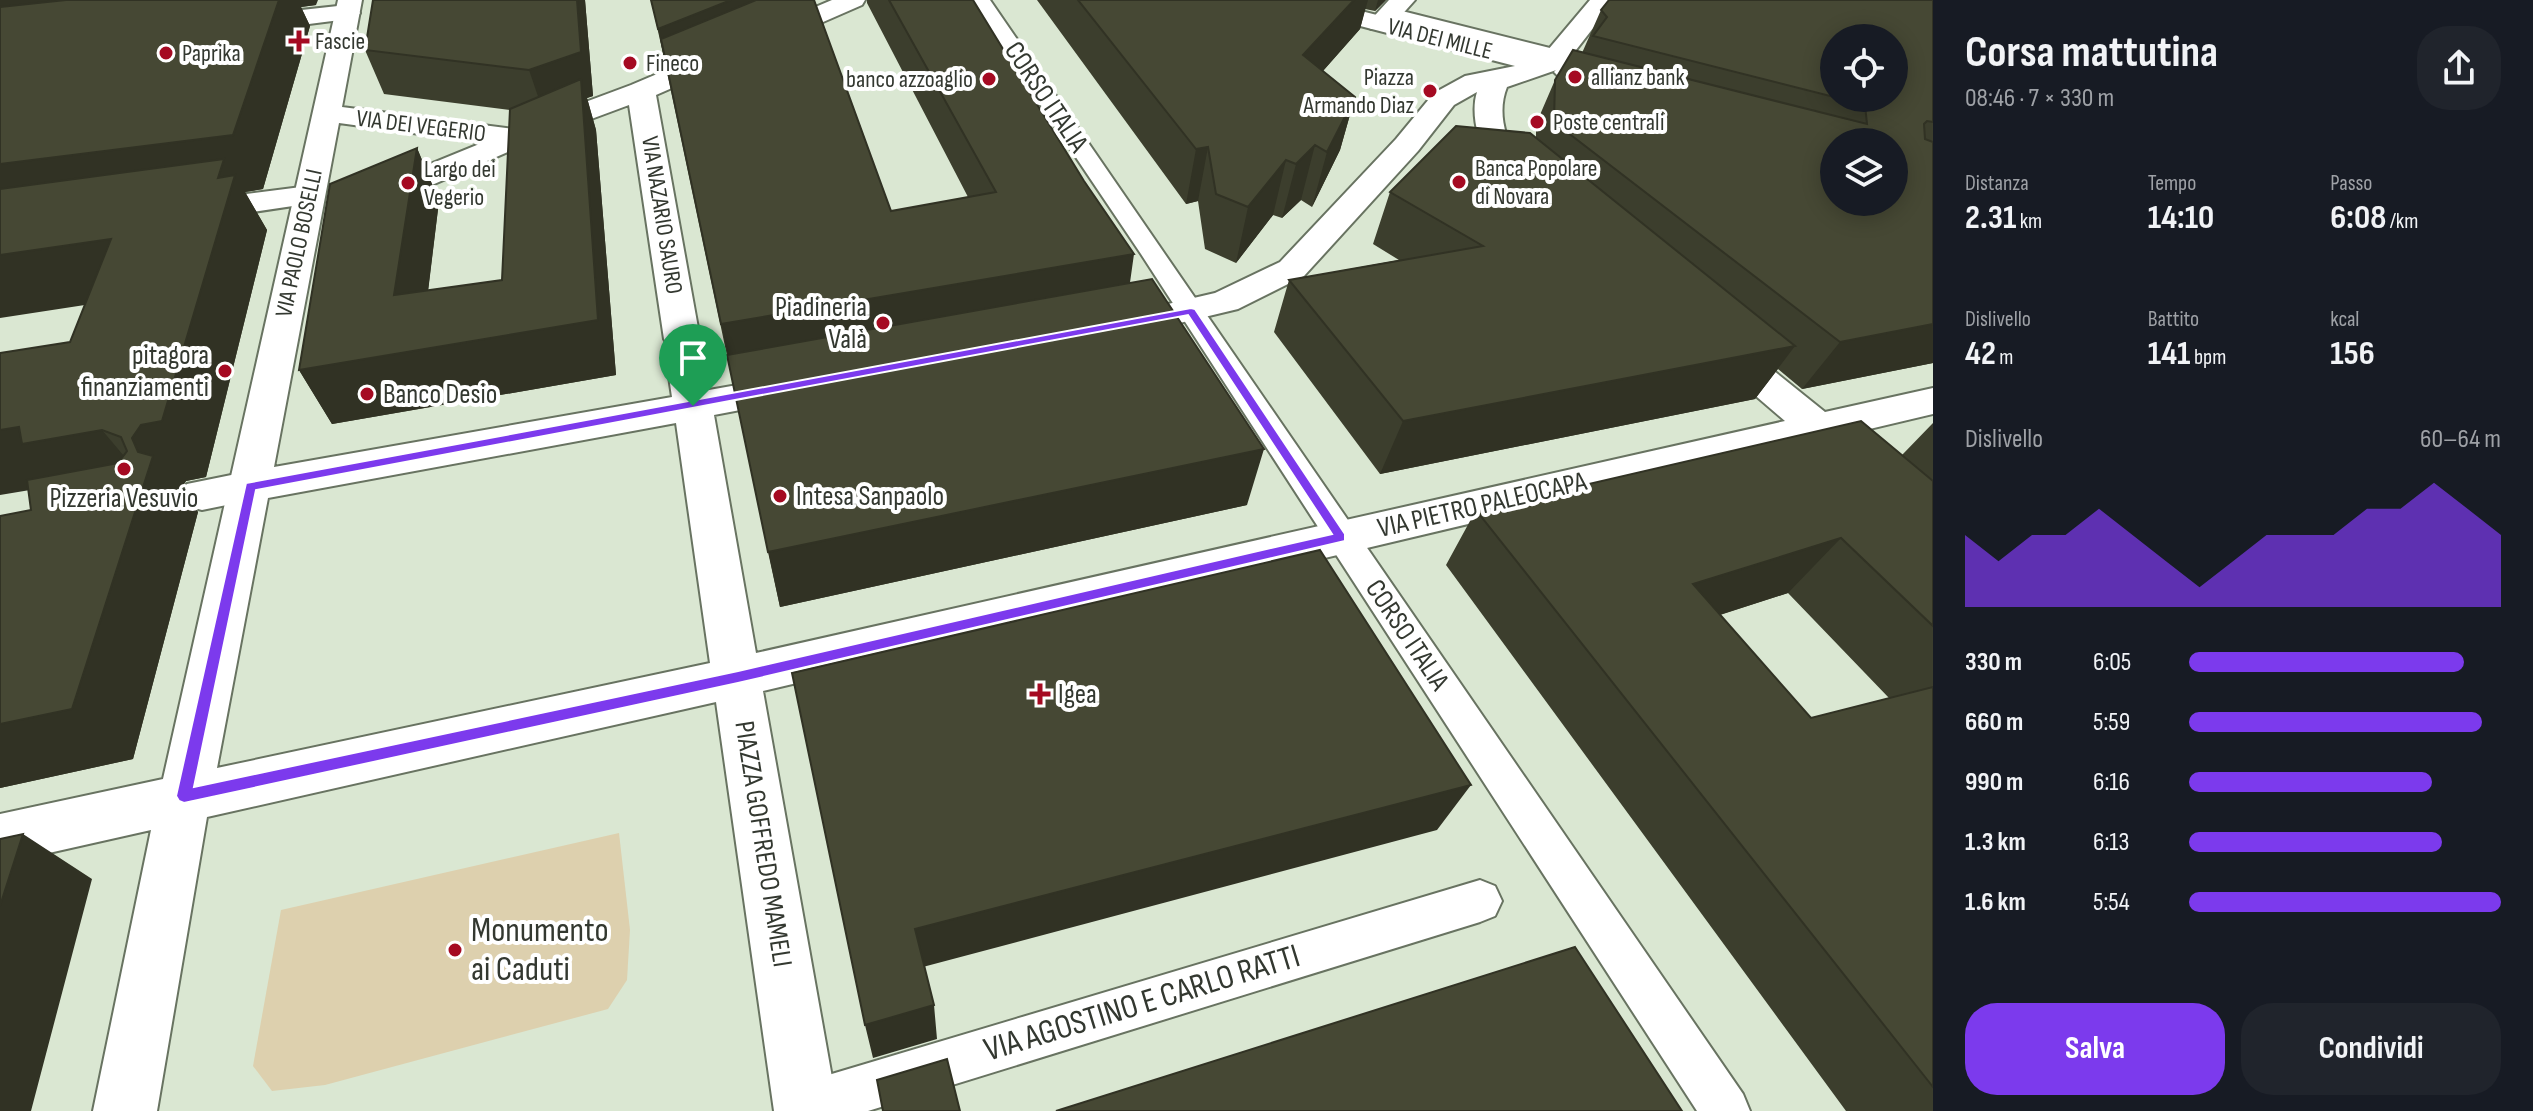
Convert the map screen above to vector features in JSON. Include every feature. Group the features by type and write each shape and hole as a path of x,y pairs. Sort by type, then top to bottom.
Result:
{"street":[{"name":"VIA DEI VEGERIO","path":"156,216 322,211 641,91 853,0"},
{"name":"CORSO ITALIA","path":"980,0 1726,1111"},
{"name":"VIA DEI MILLE","path":"1288,0 1391,12 1553,68"},
{"path":"1077,335 1226,301 1292,269 1451,93 1475,82 1553,68 1603,0"},
{"path":"217,27 348,6"},
{"name":"VIA PAOLO BOSELLI","path":"226,491 322,211 326,113 348,6"},
{"path":"1553,68 1584,92"},
{"path":"1500,77 1491,90 1488,102 1497,146 1506,163 1543,194"},
{"name":"VIA NAZARIO SAURO","path":"641,91 687,369"},
{"name":"VIA DEI VEGERIO","path":"326,113 516,138"},
{"path":"1699,328 1851,456"},
{"path":"125,1111 184,796 226,491 687,369 831,381"},
{"name":"PIAZZA GOFFREDO MAMELI","path":"687,369 738,677 800,1109"},
{"name":"VIA PIETRO PALEOCAPA","path":"0,839 184,796 738,677 1933,401"},
{"name":"VIA AGOSTINO E CARLO RATTI","path":"800,1109 1480,901"}],"shaded area":[{"path":"619,833 630,930 627,980 608,1009 325,1085 272,1091 253,1066 281,910"}],"building":[{"path":"66,0 279,0 233,135 0,164 0,7"},
{"path":"373,0 577,0 581,52 529,70 365,50"},
{"path":"651,0 731,0 658,29"},
{"path":"756,0 814,0 891,211 996,192 889,0 973,0 1084,181 1134,254 721,324 661,39"},
{"path":"1078,0 1354,0 1303,55 1355,97 1327,152 1315,145 1296,164 1286,160 1248,207 1216,194 1208,147 1196,149"},
{"path":"1609,0 1933,0 1933,122 1924,124 1925,139 1933,142 1933,324 1840,342 1554,122 1555,80 1573,50 1867,124 1866,112 1908,112 1908,24 1820,24 1820,93 1593,36 1607,17 1601,10"},
{"path":"581,79 598,320 299,370 330,184 417,148 394,295 502,280 510,109"},
{"path":"1456,126 1530,133 1795,346 1403,421 1289,280 1483,246 1390,192"},
{"path":"224,159 218,178 235,175 162,421 141,425 132,438 138,452 153,456 72,709 0,724 0,516 31,510 27,480 118,463 127,451 121,437 102,430 22,444 19,427 0,430 0,353 70,342 111,239 0,255 0,189"},
{"path":"1152,279 1264,449 768,552 727,355"},
{"path":"1861,421 1933,481 1933,626 1841,538 1693,584 1811,718 1933,687 1933,1087 1476,510"},
{"path":"1320,550 1471,785 915,929 934,1005 865,1025 792,673"},
{"path":"23,834 0,906 0,839"},
{"path":"1575,947 1682,1111 1056,1111"},
{"path":"947,1059 960,1111 883,1111 877,1080"}],"place":[{"name":"Fascie","path":"299,41"},
{"name":"Paprika","path":"166,53"},
{"name":"Fineco","path":"630,63"},
{"name":"allianz bank","path":"1575,77"},
{"name":"banco azzoaglio","path":"989,79"},
{"name":"Piazza Armando Diaz","path":"1430,91"},
{"name":"Poste centrali","path":"1537,122"},
{"name":"Banca Popolare di Novara","path":"1459,182"},
{"name":"Largo dei Vegerio","path":"408,183"},
{"name":"Piadineria Valà","path":"883,323"},
{"name":"pitagora finanziamenti","path":"225,371"},
{"name":"Banco Desio","path":"367,394"},
{"name":"Pizzeria Vesuvio","path":"124,469"},
{"name":"Intesa Sanpaolo","path":"780,496"},
{"name":"Igea","path":"1040,694"},
{"name":"Monumento ai Caduti","path":"455,950"}],"route":[{"path":"1191,311 1341,537 738,677 184,796 251,486 693,406 1191,311"}]}
